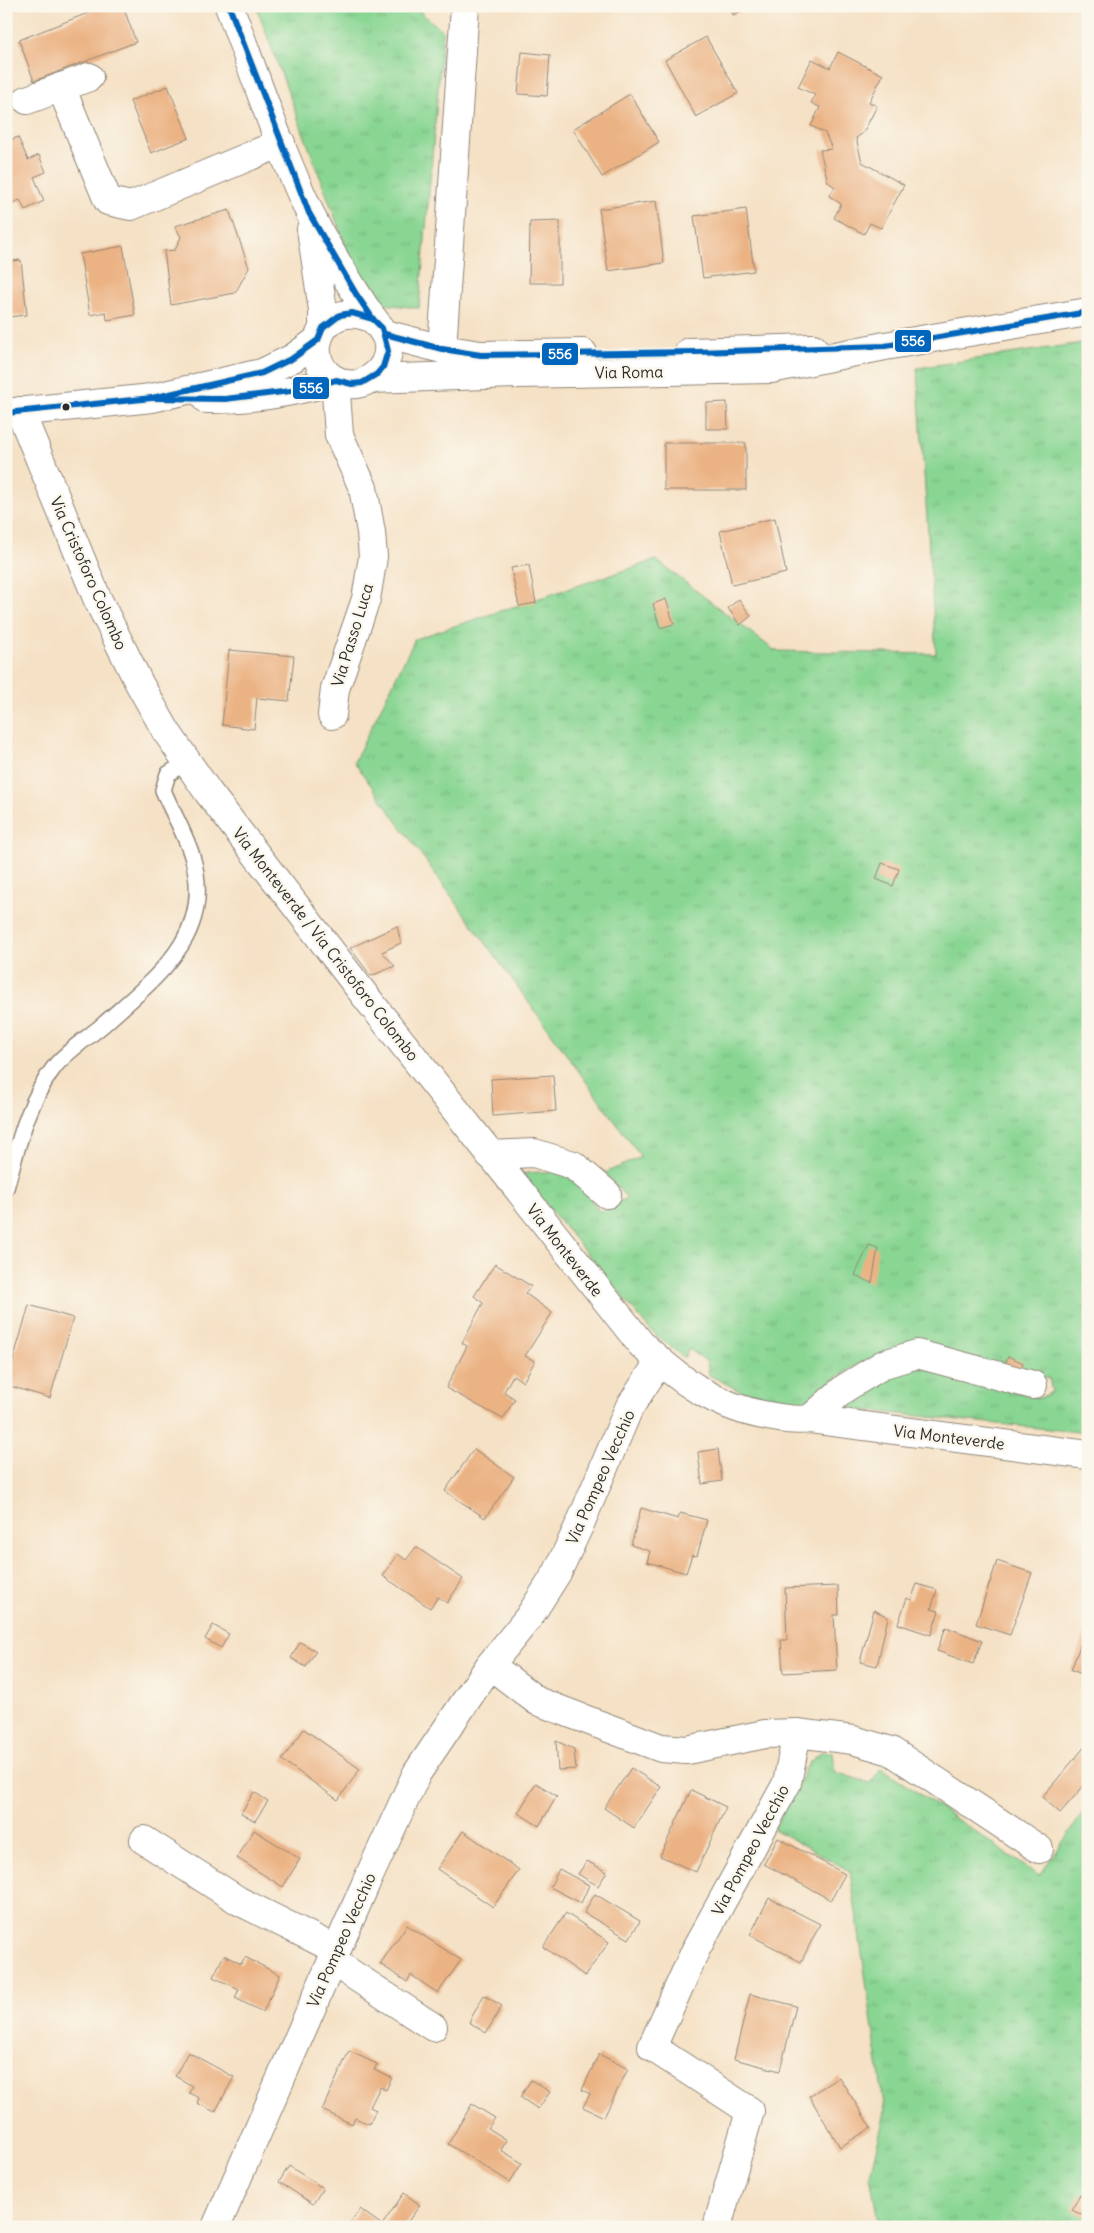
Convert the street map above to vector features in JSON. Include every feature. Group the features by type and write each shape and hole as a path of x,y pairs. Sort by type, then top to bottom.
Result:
{"street":[{"path":"152,398 225,400 307,389 339,382 352,384 371,379 378,374 388,351 379,327 356,294 309,213 229,6"},
{"path":"442,349 465,6"},
{"path":"27,100 89,77"},
{"path":"61,87 108,201 131,206 281,143"},
{"path":"309,213 323,310 317,352 320,363 326,373 339,382"},
{"path":"13,412 152,398 262,373 293,358 320,334 330,320 352,312 379,327"},
{"name":"Via Roma","path":"371,379 528,373 771,369 885,346 1088,312"},
{"name":"Via Roma","path":"379,327 442,349 490,354 696,352 885,346"},
{"name":"Via Passo Luca","path":"332,715 335,689 366,599 373,557 371,532 363,488 339,435 336,393 339,382"},
{"name":"Via Cristoforo Colombo","path":"13,412 60,512 97,598 139,683 166,731"},
{"name":"Via Monteverde / Via Cristoforo Colombo","path":"166,731 208,792 490,1155"},
{"path":"490,1155 534,1153 574,1165 606,1194"},
{"name":"Via Monteverde","path":"490,1155 650,1353"},
{"path":"650,1353 708,1397 743,1412 796,1421 810,1419 845,1388 884,1364 917,1354 1033,1385"},
{"name":"Via Pompeo Vecchio","path":"216,2227 416,1772 490,1665 529,1617 557,1573 580,1524 650,1353"},
{"name":"Via Monteverde","path":"810,1419 1088,1455"},
{"path":"490,1665 537,1700 661,1748 687,1750 765,1734 797,1733 853,1740 891,1751 1039,1849"},
{"name":"Via Pompeo Vecchio","path":"717,2227 750,2111 652,2047 697,1947 787,1784 797,1733"},
{"path":"144,1840 239,1901 334,1956 433,2028"}],"lane":[{"path":"6,1188 30,1107 56,1064 150,983 172,961 190,930 197,906 198,882 192,855 163,790 168,774 187,762"}],"green space":[{"path":"256,6 422,6 420,12 443,31 419,308 383,304 351,260"},
{"path":"1088,342 1088,1433 840,1408 870,1387 906,1367 924,1368 1040,1398 1052,1392 1049,1378 1019,1372 1022,1363 1008,1357 1004,1366 862,1362 827,1384 804,1404 740,1391 709,1375 707,1362 689,1349 684,1358 650,1330 521,1174 549,1172 568,1177 583,1190 600,1212 627,1198 605,1173 641,1157 354,762 415,639 656,560 775,651 936,654 917,368"},
{"path":"821,1752 833,1752 835,1772 870,1783 882,1768 1039,1876 1088,1806 1088,2227 879,2227 870,2175 885,2112 850,1871 774,1829 809,1763"}],"building":[{"path":"106,6 123,6 136,42 34,81 19,40"},
{"path":"729,6 750,6 733,15"},
{"path":"706,37 738,93 696,117 665,60"},
{"path":"522,52 550,55 547,96 518,94"},
{"path":"838,52 883,75 869,102 877,106 863,133 856,138 862,162 904,185 881,228 870,223 864,234 834,218 841,204 829,196 835,187 828,182 820,150 832,149 825,133 811,126 820,107 811,103 815,95 798,87 812,59 830,68"},
{"path":"168,86 189,138 151,153 130,101"},
{"path":"630,94 659,142 602,177 573,129"},
{"path":"18,137 28,160 39,155 46,172 34,177 44,201 25,210 20,200 6,206 6,142"},
{"path":"656,201 664,263 608,271 599,209"},
{"path":"746,209 754,271 703,278 694,216"},
{"path":"229,210 249,268 235,293 171,305 164,251 175,250 181,237 175,226"},
{"path":"560,221 560,283 529,283 530,222"},
{"path":"123,246 135,315 107,320 106,312 90,315 80,254"},
{"path":"21,260 27,315 6,317 6,262"},
{"path":"727,402 728,429 706,429 706,403"},
{"path":"664,443 746,443 746,490 664,490"},
{"path":"775,518 786,573 732,585 720,531"},
{"path":"529,565 536,603 519,606 511,568"},
{"path":"666,599 674,624 660,628 653,604"},
{"path":"739,599 751,616 740,625 728,608"},
{"path":"229,650 294,656 289,701 257,698 254,729 222,725"},
{"path":"882,863 899,869 893,886 876,879"},
{"path":"397,926 401,943 382,952 395,966 371,976 350,948"},
{"path":"553,1075 556,1111 493,1116 491,1079"},
{"path":"869,1245 878,1248 872,1283 855,1275"},
{"path":"495,1264 531,1286 525,1293 552,1313 525,1356 535,1361 523,1382 513,1375 504,1392 515,1399 503,1419 446,1388 467,1346 462,1343 483,1303 474,1296"},
{"path":"29,1305 73,1318 50,1398 6,1385"},
{"path":"1008,1356 1023,1363 1019,1372 1004,1366"},
{"path":"474,1449 514,1477 485,1518 445,1491"},
{"path":"718,1449 722,1481 702,1484 698,1452"},
{"path":"641,1508 678,1519 680,1513 707,1520 697,1556 692,1555 686,1573 647,1562 650,1551 631,1545"},
{"path":"416,1547 463,1579 447,1603 438,1597 430,1608 383,1576 398,1554 406,1560"},
{"path":"997,1561 1032,1573 1010,1635 976,1624"},
{"path":"917,1584 937,1590 931,1609 939,1611 931,1635 898,1624 907,1598 911,1600"},
{"path":"838,1586 839,1615 834,1615 837,1670 783,1673 781,1640 787,1640 785,1588"},
{"path":"874,1610 888,1617 877,1666 860,1662"},
{"path":"1088,1624 1088,1676 1071,1670"},
{"path":"213,1625 229,1634 221,1648 205,1639"},
{"path":"946,1627 982,1641 973,1664 937,1651"},
{"path":"300,1642 316,1651 306,1667 291,1658"},
{"path":"304,1729 360,1769 338,1800 282,1760"},
{"path":"556,1741 574,1749 576,1769 558,1770"},
{"path":"1088,1743 1088,1770 1085,1773 1088,1775 1088,1781 1060,1813 1042,1797"},
{"path":"631,1768 661,1787 634,1828 604,1808"},
{"path":"536,1783 557,1796 539,1826 518,1813"},
{"path":"691,1790 726,1807 696,1872 660,1856"},
{"path":"254,1792 268,1801 255,1821 241,1813"},
{"path":"254,1830 300,1859 283,1887 237,1858"},
{"path":"463,1831 519,1870 493,1907 437,1869"},
{"path":"778,1838 845,1874 831,1900 764,1864"},
{"path":"587,1861 607,1872 598,1886 578,1874"},
{"path":"559,1869 589,1885 581,1903 550,1887"},
{"path":"595,1894 640,1921 629,1939 584,1913"},
{"path":"769,1898 820,1924 801,1962 750,1935"},
{"path":"566,1913 609,1942 585,1976 543,1947"},
{"path":"407,1925 461,1960 438,1993 411,1975 407,1982 380,1964"},
{"path":"224,1955 241,1964 245,1957 280,1975 263,2012 235,1998 239,1989 213,1977"},
{"path":"750,1994 796,2006 780,2071 734,2059"},
{"path":"484,1995 502,2006 486,2033 469,2022"},
{"path":"349,2051 377,2064 374,2070 392,2078 386,2090 380,2087 370,2107 376,2110 369,2124 355,2118 352,2124 322,2110"},
{"path":"188,2052 234,2077 215,2112 197,2103 199,2098 189,2093 192,2086 175,2076"},
{"path":"599,2054 628,2069 604,2117 583,2107 590,2094 582,2090"},
{"path":"839,2077 871,2128 840,2147 809,2096"},
{"path":"531,2080 550,2092 538,2109 520,2097"},
{"path":"472,2104 495,2118 488,2128 507,2140 501,2150 522,2163 510,2182 448,2144"},
{"path":"289,2166 323,2188 313,2204 279,2182"},
{"path":"404,2193 420,2205 404,2227 347,2227 360,2209 382,2225"},
{"path":"1080,2194 1088,2198 1088,2218 1072,2210"}],"transit line":[{"name":"556","path":"152,398 225,399 307,389 336,380 352,384 362,383 377,374 383,367 388,351 382,328 373,319 356,294 309,213 229,6"},
{"name":"556","path":"385,334 442,349 481,355 696,352 885,346 1088,312"},
{"name":"556","path":"6,413 152,398 262,373 293,358 318,340 323,328 340,315 352,313 373,319"}]}
